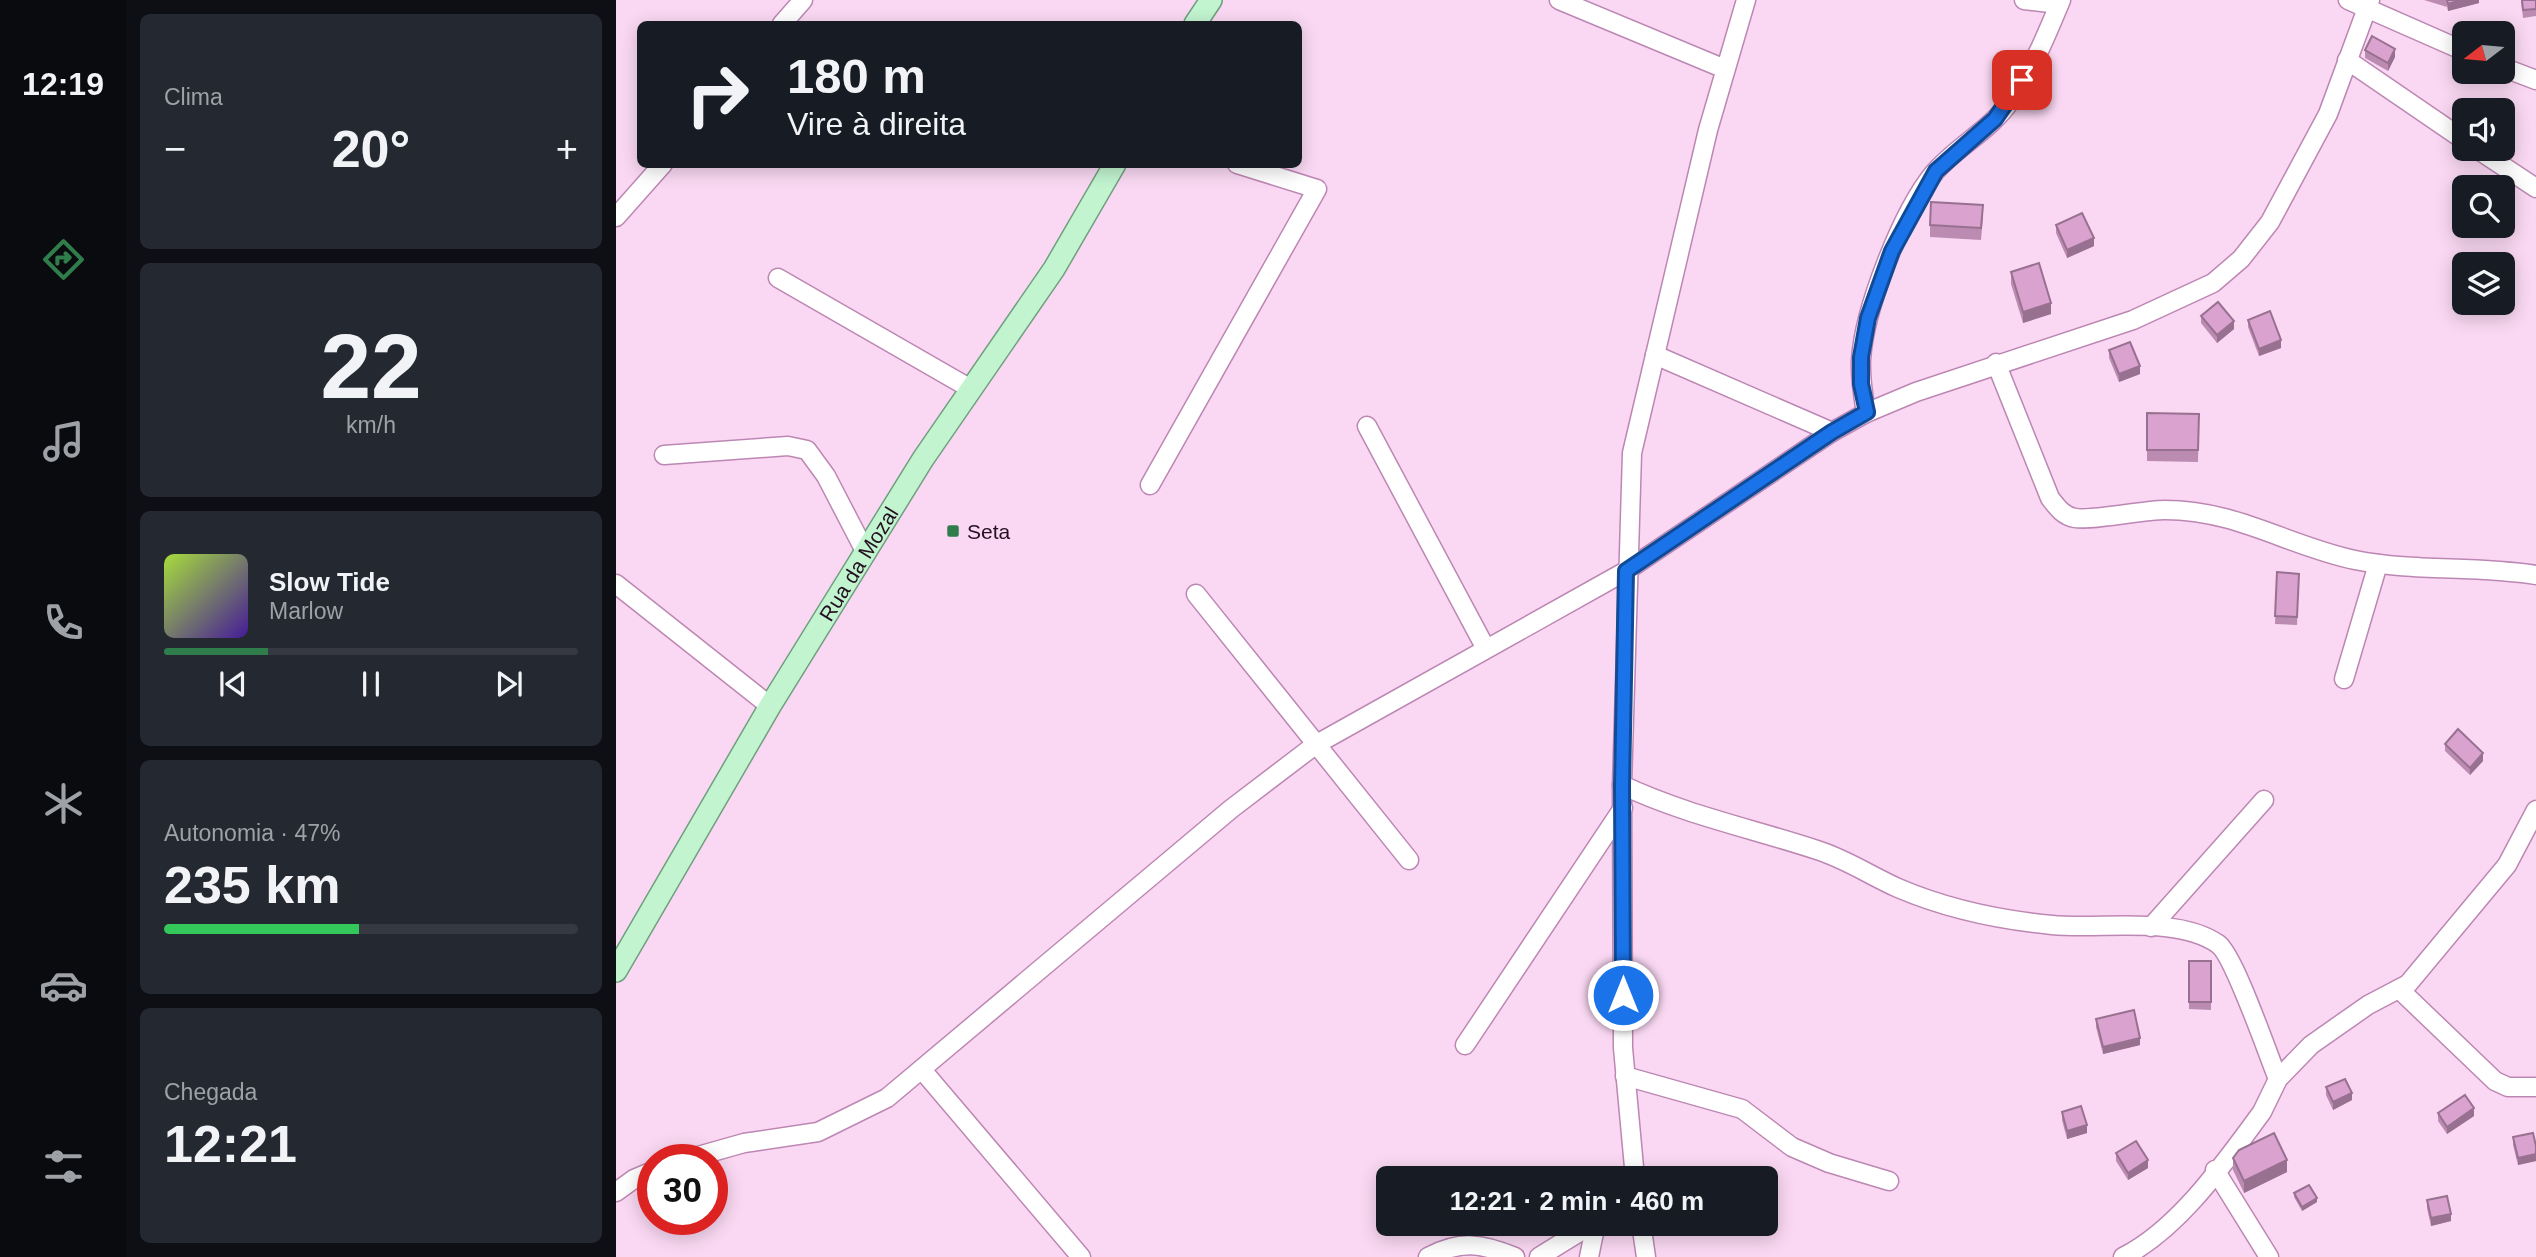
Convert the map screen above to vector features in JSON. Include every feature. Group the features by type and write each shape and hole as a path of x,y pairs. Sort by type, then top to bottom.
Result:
{"main road":[{"path":"1197,21 1211,0"},
{"name":"Rua da Mozal","path":"616,971 770,706 923,459 1054,268 1113,168"}],"street":[{"path":"785,21 803,0"},
{"path":"1559,0 1725,69"},
{"path":"1631,1166 1625,1076 1622,785 1626,571 1632,453 1725,69 1746,0 1760,0"},
{"path":"1867,412 1861,384 1861,357 1868,318 1892,251 1936,171 1980,134 2011,101 2034,60 2060,2 2024,0"},
{"path":"2348,0 2368,5 2452,45"},
{"path":"728,1148 818,1132 887,1098 923,1071 1231,809 1315,745 1485,647 1626,571 1832,432 1867,412 1996,363 2133,320 2171,305 2213,283 2241,259 2270,222 2328,114 2368,5"},
{"path":"2347,60 2452,132"},
{"path":"2515,72 2536,80"},
{"path":"2495,161 2536,188"},
{"path":"616,217 659,168"},
{"path":"1150,485 1317,189 1250,168"},
{"path":"778,278 971,389"},
{"path":"1655,355 1832,432"},
{"path":"1996,363 2050,498 2060,511 2075,518 2146,510 2216,513 2322,551 2378,564 2489,568 2536,575"},
{"path":"1367,426 1485,647"},
{"path":"664,455 788,446 807,450 826,476 866,552"},
{"path":"2344,679 2378,564"},
{"path":"616,584 770,706"},
{"path":"1196,594 1409,860"},
{"path":"1622,785 1709,820 1819,850 1898,888 1966,911 2014,922 2076,928 2151,927 2200,933 2221,946 2278,1079"},
{"path":"2151,927 2263,800"},
{"path":"1465,1045 1623,808"},
{"path":"2123,1257 2141,1248 2184,1211 2262,1112 2278,1079 2333,1029 2368,1004 2408,984 2507,865 2536,810"},
{"path":"2399,989 2495,1081 2508,1087 2536,1087"},
{"path":"923,1071 1081,1257"},
{"path":"1625,1076 1742,1109 1792,1147 1829,1163 1889,1181"},
{"path":"2215,1170 2269,1257"},
{"path":"616,1192 637,1178"},
{"path":"1539,1257 1574,1236"},
{"path":"1589,1257 1593,1236"},
{"path":"1643,1236 1646,1257"},
{"path":"1428,1257 1446,1247 1469,1243 1489,1246 1515,1257"}],"building":[{"path":"2522,0 2536,0 2536,9 2523,10"},
{"path":"2372,36 2395,49 2388,63 2365,50"},
{"path":"1931,202 1983,205 1981,228 1930,225"},
{"path":"2082,213 2094,238 2067,250 2056,225"},
{"path":"2039,263 2051,303 2023,312 2011,272"},
{"path":"2218,302 2234,321 2217,335 2201,316"},
{"path":"2270,311 2281,340 2259,349 2248,320"},
{"path":"2130,342 2140,366 2119,374 2109,350"},
{"path":"2147,413 2199,414 2198,450 2147,450"},
{"path":"2277,572 2299,574 2297,617 2275,616"},
{"path":"2458,729 2483,753 2470,768 2445,744"},
{"path":"2189,961 2211,961 2211,1002 2189,1002"},
{"path":"2134,1010 2140,1038 2103,1047 2096,1019"},
{"path":"2345,1079 2352,1093 2333,1102 2326,1087"},
{"path":"2465,1095 2474,1108 2447,1127 2438,1113"},
{"path":"2081,1106 2087,1125 2067,1131 2062,1112"},
{"path":"2274,1133 2287,1160 2244,1181 2233,1158 2239,1150"},
{"path":"2533,1133 2536,1154 2518,1158 2513,1137"},
{"path":"2136,1141 2148,1160 2128,1173 2116,1153"},
{"path":"2309,1185 2317,1198 2302,1207 2294,1193"},
{"path":"2447,1196 2451,1214 2431,1218 2427,1200"}],"place":[{"name":"Seta","path":"953,531"}],"route":[{"path":"1623,995 1622,785 1626,571 1832,432 1867,412 1861,384 1861,357 1868,318 1892,251 1927,183 1936,171 1995,119 2011,101 2022,80"}]}
